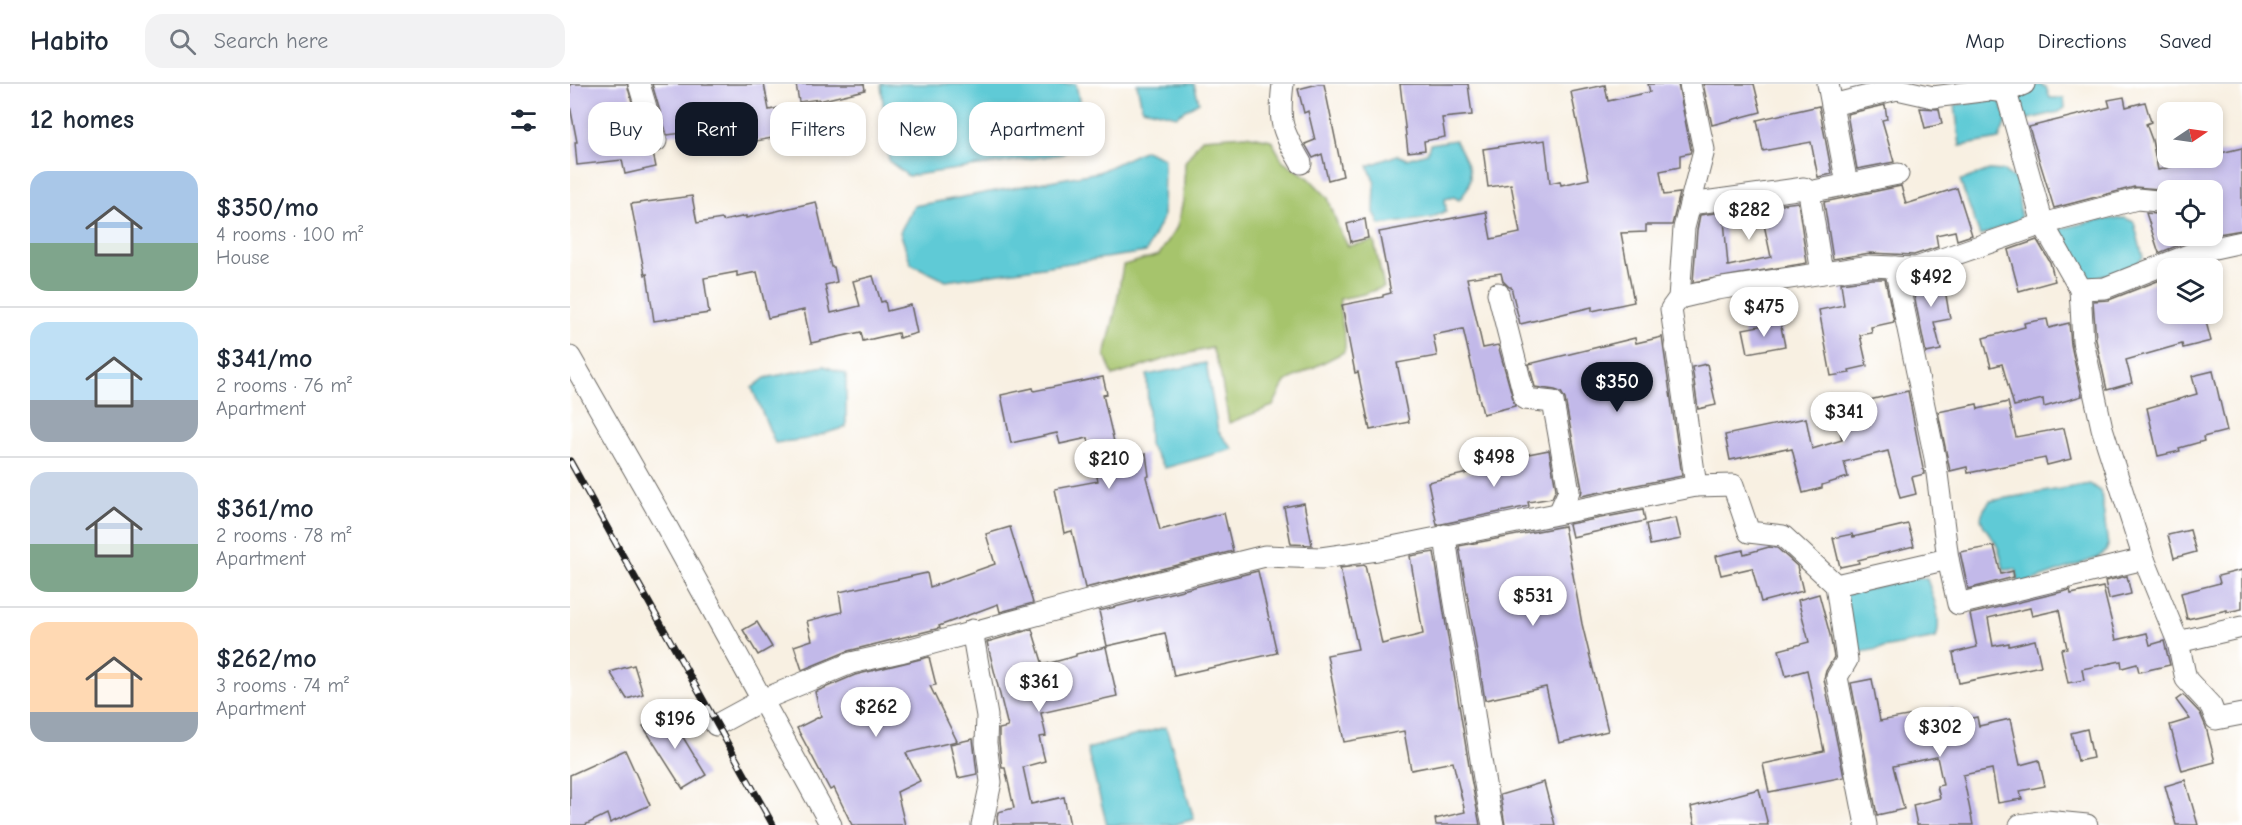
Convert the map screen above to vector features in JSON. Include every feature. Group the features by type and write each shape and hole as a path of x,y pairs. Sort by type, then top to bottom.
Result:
{"street":[{"path":"639,84 644,102"},
{"path":"1283,84 1280,107 1284,134 1301,163"},
{"path":"1690,84 1704,150 1684,228 1679,298 1671,309 1696,486"},
{"path":"1847,184 1830,94 1897,89 1932,97 2015,88 2043,224 2080,289 2083,342 2102,428 2144,559 2178,642 2186,679 2211,706 2216,719 2242,714"},
{"path":"1689,204 1803,188 1809,192 1898,174"},
{"path":"1809,192 1822,273"},
{"path":"1679,298 1717,289 1870,266 1916,268 2043,224 2137,199 2157,201"},
{"path":"2223,243 2242,242"},
{"path":"2080,289 2105,288 2189,246"},
{"path":"1895,267 1935,458 1948,559 1958,604 2144,559"},
{"path":"1498,293 1526,399 1553,402 1569,491 1559,513"},
{"path":"570,357 831,825"},
{"path":"716,724 762,700 851,663 1264,556 1321,558 1377,550 1696,486 1733,485 1749,531 1783,536 1836,585 1847,660 1837,677 1866,825"},
{"path":"1445,535 1482,777 1493,825"},
{"path":"1836,585 1948,559"},
{"path":"2178,642 2242,627"},
{"path":"972,630 987,716 986,743 991,782 982,825"},
{"path":"2020,825 2046,821 2087,825"}],"green space":[{"path":"1246,135 1271,140 1283,161 1309,178 1328,198 1348,246 1374,241 1384,287 1340,299 1345,340 1344,352 1285,382 1273,406 1229,423 1220,371 1212,348 1171,357 1113,376 1105,355 1123,265 1159,255 1177,227 1183,201 1185,162 1202,138"}],"water":[{"path":"881,84 1076,84 1079,102 969,102 969,156 1049,156 908,176 889,161 888,156 957,156 957,102 883,102"},
{"path":"1137,84 1194,84 1199,102 1176,116 1142,108"},
{"path":"2032,86 2046,87 2050,98 2064,98 2065,108 2059,112 2020,121 2014,95"},
{"path":"1999,99 2007,119 1999,139 1960,146 1955,105"},
{"path":"1455,140 1467,163 1470,178 1469,185 1459,200 1454,197 1445,199 1446,211 1431,218 1380,225 1374,212 1375,183 1368,166 1397,155 1407,159 1427,153 1430,144"},
{"path":"1145,150 1164,158 1163,217 1146,252 946,281 911,264 900,232 914,206 1099,172"},
{"path":"1989,170 2004,171 2017,181 2021,219 1980,236 1960,181"},
{"path":"2125,218 2134,222 2143,257 2136,265 2085,282 2061,240 2060,229 2098,220"},
{"path":"1206,363 1218,431 1233,449 1165,468 1149,445 1147,375"},
{"path":"824,366 846,374 846,427 807,439 775,443 752,388 765,378"},
{"path":"2090,484 2101,492 2108,546 2106,551 2097,558 2019,585 2016,569 2004,570 1997,545 1982,522 1982,513 1985,508 1990,501"},
{"path":"1916,577 1927,579 1932,593 1938,616 1936,638 1857,653 1848,630 1843,595"},
{"path":"1166,727 1194,819 1173,825 1107,825 1087,749"}],"building":[{"path":"570,84 627,84 632,102 588,102 588,156 654,156 656,167 625,174 622,160 577,165 575,142 577,142 570,106"},
{"path":"652,84 764,84 770,110 770,138 758,141 758,102 675,102 675,134 667,135 663,121 663,102 657,102"},
{"path":"796,84 864,84 865,90 819,101 819,99 799,102"},
{"path":"1324,84 1343,176 1328,180 1322,154 1313,158 1305,144 1315,140 1308,111 1304,113 1298,89"},
{"path":"1400,84 1468,84 1472,115 1442,118 1445,137 1424,141 1425,150 1408,152"},
{"path":"1648,84 1678,84 1691,150 1690,153 1680,155 1680,167 1660,171 1664,195 1680,193 1672,225 1646,225 1646,232 1621,233 1634,302 1592,311 1592,307 1520,324 1511,287 1503,281 1501,273 1467,278 1483,348 1498,345 1515,406 1483,414 1463,329 1433,335 1437,356 1397,363 1409,422 1370,430 1358,372 1355,373 1342,305 1383,297 1391,293 1379,232 1486,212 1491,239 1520,233 1511,184 1488,187 1483,149 1545,140 1550,183 1560,181 1561,185 1589,179 1571,92 1605,85 1608,101 1650,92"},
{"path":"1703,84 1754,84 1761,112 1712,125"},
{"path":"2124,97 2126,107 2145,102 2151,122 2146,124 2158,170 2223,168 2223,152 2242,148 2242,230 2223,233 2223,180 2157,180 2157,189 2134,187 2054,208 2029,127 2110,107 2108,100"},
{"path":"1885,105 1887,119 1882,120 1894,162 1857,169 1847,114"},
{"path":"1819,106 1832,174 1818,177 1811,142 1763,151 1757,120"},
{"path":"1920,108 1939,109 1942,124 1925,128"},
{"path":"1901,186 1906,204 1957,188 1972,235 1957,240 1955,231 1936,235 1938,247 1914,255 1870,253 1833,259 1824,202"},
{"path":"692,196 697,223 746,216 746,218 816,202 831,267 834,267 837,282 825,285 831,313 860,306 853,281 873,276 881,302 885,301 887,311 911,305 917,333 899,338 898,333 863,341 861,332 811,343 804,310 768,318 757,272 737,276 737,272 704,278 709,313 654,321 647,274 645,275 631,204"},
{"path":"1798,202 1807,263 1693,282 1700,215","holes":["1762,215 1771,257 1728,266 1724,220"]},
{"path":"2146,213 2157,214 2157,246 2176,246 2159,253"},
{"path":"1365,219 1368,238 1351,242 1347,224"},
{"path":"2037,240 2050,262 2055,281 2019,291 2008,250"},
{"path":"1942,272 1950,319 1934,322 1941,350 1926,353 1911,281"},
{"path":"1885,279 1894,322 1871,327 1872,333 1860,335 1867,366 1849,370 1850,373 1831,376 1819,310 1844,305 1841,283"},
{"path":"2157,281 2157,324 2207,324 2211,341 2183,348 2182,344 2126,360 2132,383 2107,390 2096,340 2093,301 2109,300"},
{"path":"2047,319 2049,328 2069,323 2071,345 2082,396 2044,407 2043,399 2014,406 2002,364 1991,367 1983,338 2025,327 2024,323"},
{"path":"1780,322 1785,346 1748,353 1743,329"},
{"path":"1662,337 1682,476 1581,496 1582,489 1565,399 1561,392 1535,387 1529,364 1635,338 1636,343"},
{"path":"1707,364 1716,405 1698,409 1692,367"},
{"path":"2213,371 2227,431 2203,437 2204,441 2179,448 2180,451 2158,456 2147,408 2197,394 2192,376"},
{"path":"1103,377 1107,394 1103,395 1118,459 1146,454 1149,476 1146,477 1160,530 1224,513 1233,551 1085,588 1072,531 1064,533 1055,489 1098,481 1088,438 1060,444 1057,433 1011,443 1001,395"},
{"path":"1908,391 1924,474 1912,477 1916,494 1900,498 1888,451 1844,462 1848,477 1803,493 1792,449 1787,450 1787,448 1730,460 1725,435 1806,418 1812,449 1842,440 1835,408"},
{"path":"2008,402 2016,437 2064,428 2071,459 2047,465 2045,458 1968,473 1967,467 1950,471 1938,412 1977,404 1978,409"},
{"path":"1549,450 1556,489 1552,498 1528,502 1529,506 1437,525 1428,482 1499,466 1498,460"},
{"path":"1304,503 1312,545 1291,544 1284,507"},
{"path":"1643,510 1645,521 1572,537 1569,524"},
{"path":"1676,518 1681,539 1650,545 1646,524"},
{"path":"1908,524 1914,546 1858,560 1859,563 1840,567 1833,538 1852,534 1853,537"},
{"path":"1564,526 1582,624 1608,731 1559,743 1546,687 1485,700 1459,546"},
{"path":"1010,527 1033,603 1000,612 998,604 939,626 940,628 848,651 802,670 794,646 812,640 807,621 842,612 839,592 927,573 930,587 995,564 986,534"},
{"path":"2190,530 2196,552 2174,558 2168,535"},
{"path":"1994,546 2001,574 2013,571 2014,577 1968,589 1960,552"},
{"path":"1769,547 1777,548 1797,566 1803,591 1761,602 1752,568 1721,575 1716,556 1743,550 1744,554"},
{"path":"1434,552 1480,825 1436,825 1435,819 1465,812 1453,762 1411,770 1404,731 1344,742 1327,655 1358,649 1340,568 1365,565 1382,644 1423,634 1410,556"},
{"path":"2242,570 2242,609 2187,619 2181,593 2220,583 2218,576"},
{"path":"1258,571 1277,653 1174,676 1165,633 1107,646 1099,611"},
{"path":"2127,576 2131,594 2109,599 2105,581"},
{"path":"2103,587 2116,640 2147,633 2150,645 2164,641 2170,665 2139,672 2137,664 2122,668 2121,661 2082,669 2084,680 2068,683 2061,649 2067,648 2059,610 2032,616 2030,608 1988,618 1993,646 2009,643 2009,646 2035,640 2041,666 1959,683 1953,653 1977,647 1970,614 2070,590 2071,594"},
{"path":"1819,594 1834,657 1824,679 1844,777 1769,792 1763,764 1824,751 1807,670 1786,676 1779,650 1809,642 1798,600"},
{"path":"757,622 772,647 758,655 743,630"},
{"path":"1032,629 1043,665 1106,647 1117,696 1041,713 1046,736 1039,737 1045,761 1023,767 1031,804 1064,797 1070,825 998,825 998,812 1014,808 1005,768 1002,768 999,742 999,729 1008,727 987,642"},
{"path":"929,657 936,685 930,686 957,741 906,753 920,781 897,792 905,825 852,825 834,788 830,790 797,728 821,716 815,692 855,675"},
{"path":"634,665 643,694 627,699 610,672"},
{"path":"1872,679 1880,721 1952,708 1955,722 1977,717 1979,726 2010,719 2020,765 2039,760 2045,786 2020,791 2022,799 1998,803 1992,769 1963,775 1973,825 1917,825 1913,805 1940,798 1937,786 1943,785 1937,757 1893,766 1904,809 1877,815 1851,683"},
{"path":"2183,695 2200,713 2215,762 2182,771 2170,725 2190,719 2176,700"},
{"path":"667,711 706,775 683,789 643,726"},
{"path":"2087,729 2093,758 2078,761 2071,733"},
{"path":"973,739 977,774 958,778 950,744"},
{"path":"625,750 650,805 610,823 607,814 585,825 570,825 570,775"},
{"path":"2185,780 2198,825 2176,825 2165,786"},
{"path":"1544,782 1555,825 1505,825 1500,795"},
{"path":"1759,789 1768,825 1695,825 1691,807"}],"railway":[{"path":"570,461 773,825"}]}
